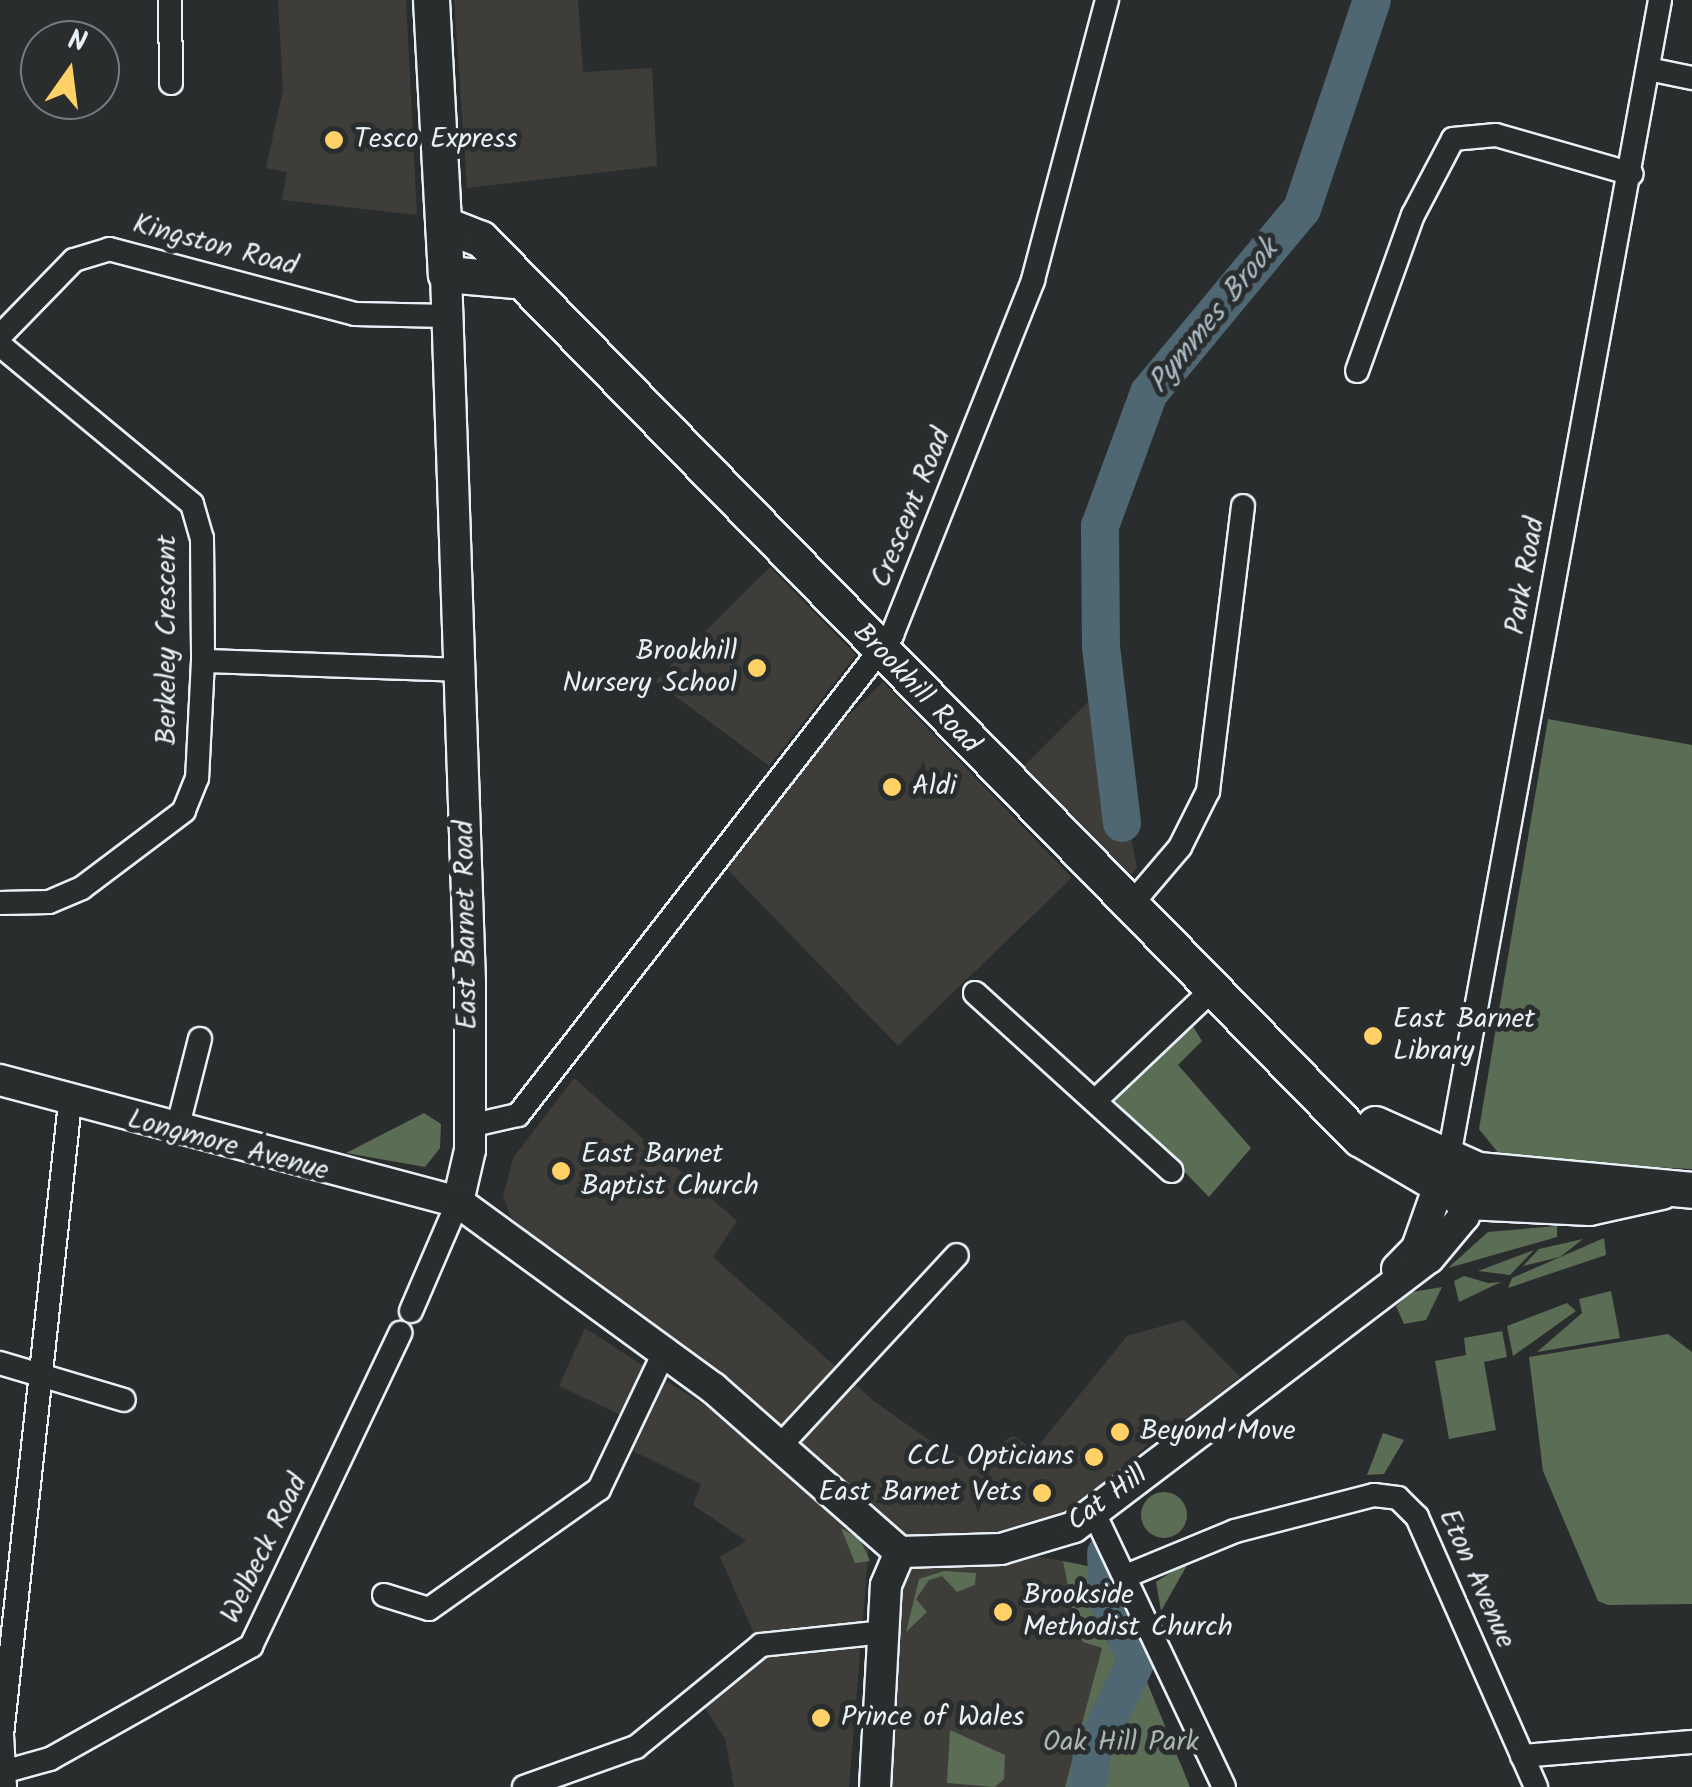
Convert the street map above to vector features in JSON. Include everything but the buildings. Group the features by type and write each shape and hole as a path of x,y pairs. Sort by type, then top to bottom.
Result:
{"main road":[{"name":"East Barnet Road","path":"431,0 448,316 460,670 469,1126 458,1202"},
{"name":"Brookhill Road","path":"443,224 476,235 515,280 1128,907 1319,1095 1451,1184"},
{"path":"446,274 515,280"},
{"name":"Longmore Avenue","path":"0,1080 176,1133 458,1202"},
{"path":"1451,1184 1677,1191"},
{"name":"Cat Hill","path":"900,1552 1001,1549 1100,1525 1202,1430 1378,1289 1449,1240 1451,1184"},
{"path":"458,1202 664,1353 780,1446 900,1552 886,1585 875,1787"}],"street":[{"path":"170,0 171,83"},
{"name":"Crescent Road","path":"469,1126 518,1115 881,654 952,498 1032,280 1107,0"},
{"name":"Park Road","path":"1451,1184 1660,0"},
{"path":"1648,69 1692,78"},
{"path":"1357,372 1413,215 1453,140 1496,135 1632,174"},
{"name":"Kingston Road","path":"0,336 74,260 109,250 354,314 448,316"},
{"name":"Berkeley Crescent","path":"0,345 192,504 202,538 203,662 197,778 176,822 82,888 49,902 0,903"},
{"path":"1128,907 1180,847 1208,791 1243,506"},
{"path":"203,662 460,670"},
{"path":"1097,1099 1212,990"},
{"path":"975,993 1097,1099 1171,1170"},
{"path":"176,1133 200,1038"},
{"path":"4,1780 40,1375 70,1103"},
{"path":"411,1310 458,1202"},
{"path":"780,1446 957,1255"},
{"name":"Welbeck Road","path":"4,1780 50,1759 251,1646 400,1333"},
{"path":"384,1595 429,1609 599,1489 664,1353"},
{"path":"0,1363 124,1400"},
{"name":"Eton Avenue","path":"1121,1567 1235,1530 1374,1495 1398,1498 1417,1517 1536,1787"},
{"path":"1100,1525 1224,1787"},
{"path":"524,1787 636,1747 761,1644 885,1632"},
{"path":"1522,1756 1692,1742"}],"shaded area":[{"path":"278,0 406,0 417,215 282,200 287,172 266,168 283,90"},
{"path":"454,0 578,0 583,72 652,68 657,166 467,188"},
{"name":"Brookhill Nursery School","path":"770,567 856,655 769,766 655,681"},
{"path":"883,682 1072,878 898,1046 709,850"},
{"path":"1103,687 1137,868 1129,877 1021,769"},
{"path":"574,1078 737,1221 713,1257 875,1402 945,1451 971,1460 1013,1436 1035,1450 1127,1336 1184,1320 1240,1377 1188,1419 1175,1418 1081,1508 1002,1550 1063,1561 1076,1627 1083,1642 1102,1648 1065,1787 875,1787 900,1552 511,1217 503,1196 513,1158"},
{"path":"585,1328 767,1446 869,1545 849,1787 734,1787 725,1739 695,1693 756,1638 720,1557 746,1541 693,1505 701,1484 610,1440 621,1415 559,1386"}],"green space":[{"path":"1548,719 1692,745 1692,1169 1504,1160 1479,1129"},
{"path":"1186,1015 1202,1041 1178,1065 1251,1148 1209,1197 1107,1092"},
{"path":"424,1113 441,1124 440,1148 425,1167 346,1153"},
{"path":"1557,1226 1557,1237 1448,1268 1488,1232"},
{"path":"1604,1238 1606,1255 1508,1288 1512,1278"},
{"path":"1583,1239 1560,1257 1523,1266 1539,1249"},
{"path":"1534,1250 1510,1275 1478,1271"},
{"path":"1464,1276 1488,1283 1501,1282 1459,1302 1454,1281"},
{"path":"1442,1287 1426,1320 1404,1324 1396,1306 1412,1292"},
{"path":"1611,1291 1620,1338 1537,1352 1582,1313 1579,1299"},
{"path":"1567,1303 1576,1311 1513,1356 1507,1326"},
{"path":"1502,1331 1507,1357 1484,1362 1496,1430 1449,1439 1435,1361 1466,1355 1464,1338"},
{"path":"1668,1334 1692,1352 1692,1604 1608,1605 1598,1601 1543,1471 1529,1357"},
{"path":"1383,1433 1404,1440 1384,1474 1367,1475"},
{"path":"1164,1492 1180,1499 1187,1515 1180,1531 1164,1538 1148,1531 1141,1515 1148,1499"},
{"path":"841,1528 860,1539 870,1561 855,1563"},
{"path":"1190,1560 1161,1611 1156,1582"},
{"name":"Oak Hill Park","path":"1063,1561 1097,1568 1106,1582 1190,1787 1065,1787 1102,1648 1083,1642 1076,1627"},
{"path":"944,1571 976,1573 975,1585 957,1592 942,1576 929,1580 916,1599 927,1612 906,1632 919,1579"},
{"path":"950,1730 1005,1755 1004,1779 995,1787 947,1783"}],"waterway":[{"name":"Pymmes Brook","path":"1122,823 1101,647 1100,526 1149,393 1302,209 1372,0"},
{"name":"Pymmes Brook","path":"1087,1787 1093,1751 1137,1659 1108,1602 1106,1553"}],"place":[{"name":"Tesco Express","path":"334,140"},
{"name":"Brookhill Nursery School","path":"757,668"},
{"name":"Aldi","path":"892,787"},
{"name":"East Barnet Library","path":"1373,1036"},
{"name":"East Barnet Baptist Church","path":"561,1171"},
{"name":"Beyond Move","path":"1120,1432"},
{"name":"CCL Opticians","path":"1094,1457"},
{"name":"East Barnet Vets","path":"1042,1493"},
{"name":"Brookside Methodist Church","path":"1003,1612"},
{"name":"Prince of Wales","path":"821,1718"}]}
